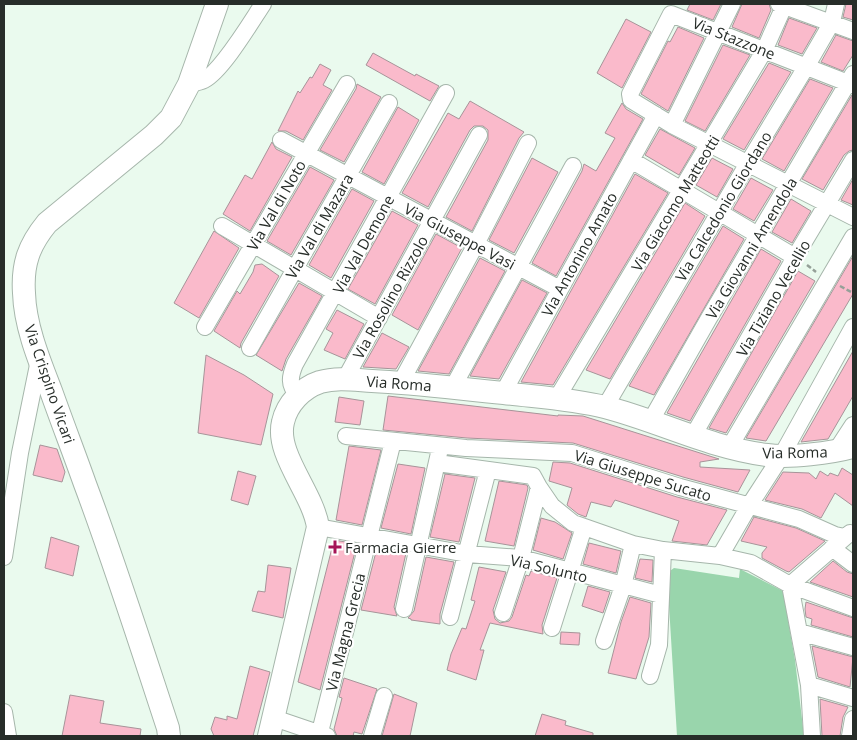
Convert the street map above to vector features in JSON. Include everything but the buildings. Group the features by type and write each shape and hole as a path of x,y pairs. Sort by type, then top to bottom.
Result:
{"street":[{"name":"Via Crispino Vicari","path":"169,736 168,728 104,535 39,360 29,326 24,293 24,272 29,250 36,236 47,223 154,135 171,118 189,84 217,4"},
{"path":"189,84 204,80 216,69 263,4"},
{"path":"672,125 732,4"},
{"path":"783,4 853,31"},
{"name":"Via Giacomo Matteotti","path":"558,398 764,51 783,4"},
{"name":"Via Calcedonio Giordano","path":"605,407 832,22 836,4"},
{"name":"Via Stazzone","path":"654,114 631,100 630,94 671,14 806,67 852,81"},
{"name":"Via Giovanni Amendola","path":"650,422 758,236 852,81"},
{"name":"Via Val di Noto","path":"205,326 347,84"},
{"name":"Via Val Demone","path":"298,395 292,387 290,376 292,370 446,93"},
{"name":"Via Val di Mazara","path":"250,348 389,104"},
{"path":"654,114 672,125 853,216"},
{"name":"Via Antonino Amato","path":"503,393 631,160 654,114"},
{"name":"Via Rosolino Rizzolo","path":"345,379 479,135"},
{"name":"Via Giuseppe Vasi","path":"281,140 560,289"},
{"path":"401,382 476,244 528,142"},
{"path":"631,160 795,257"},
{"name":"Via Tiziano Vecellio","path":"693,436 795,257 853,160"},
{"path":"453,387 573,166"},
{"path":"222,226 378,318"},
{"path":"729,448 853,237"},
{"path":"720,556 749,506 782,456 853,327"},
{"path":"4,557 20,454 39,360"},
{"name":"Via Roma","path":"271,727 318,528 316,515 284,449 283,421 290,404 298,395 311,386 320,382 345,379 401,382 558,398 605,407 729,448 768,456 845,449"},
{"path":"845,449 853,425"},
{"name":"Via Giuseppe Sucato","path":"346,436 441,445 572,452 680,487 799,519 835,535 849,534"},
{"name":"Via Magna Grecia","path":"322,735 393,441"},
{"path":"404,610 441,445"},
{"path":"437,463 488,470 536,482 552,506 572,522 584,527 633,544 663,550 720,556 751,563 790,585 853,608"},
{"path":"450,617 488,470"},
{"path":"503,613 521,558 536,482"},
{"path":"552,628 584,527"},
{"name":"Via Solunto","path":"318,528 467,554 521,558 661,595"},
{"path":"790,585 849,534"},
{"path":"604,641 623,586 633,544"},
{"path":"832,548 853,564"},
{"path":"650,676 659,645 663,550"},
{"path":"790,585 809,685 812,736"},
{"path":"799,632 853,647"},
{"path":"809,685 853,698"},
{"path":"372,736 384,696"},
{"path":"4,712 8,736"},
{"path":"850,736 853,719"},
{"path":"271,727 322,735"}],"green space":[{"path":"674,568 739,578 740,569 783,591 795,660 804,736 677,736 667,573"}],"place":[{"name":"Farmacia Gierre","path":"335,547"}]}
